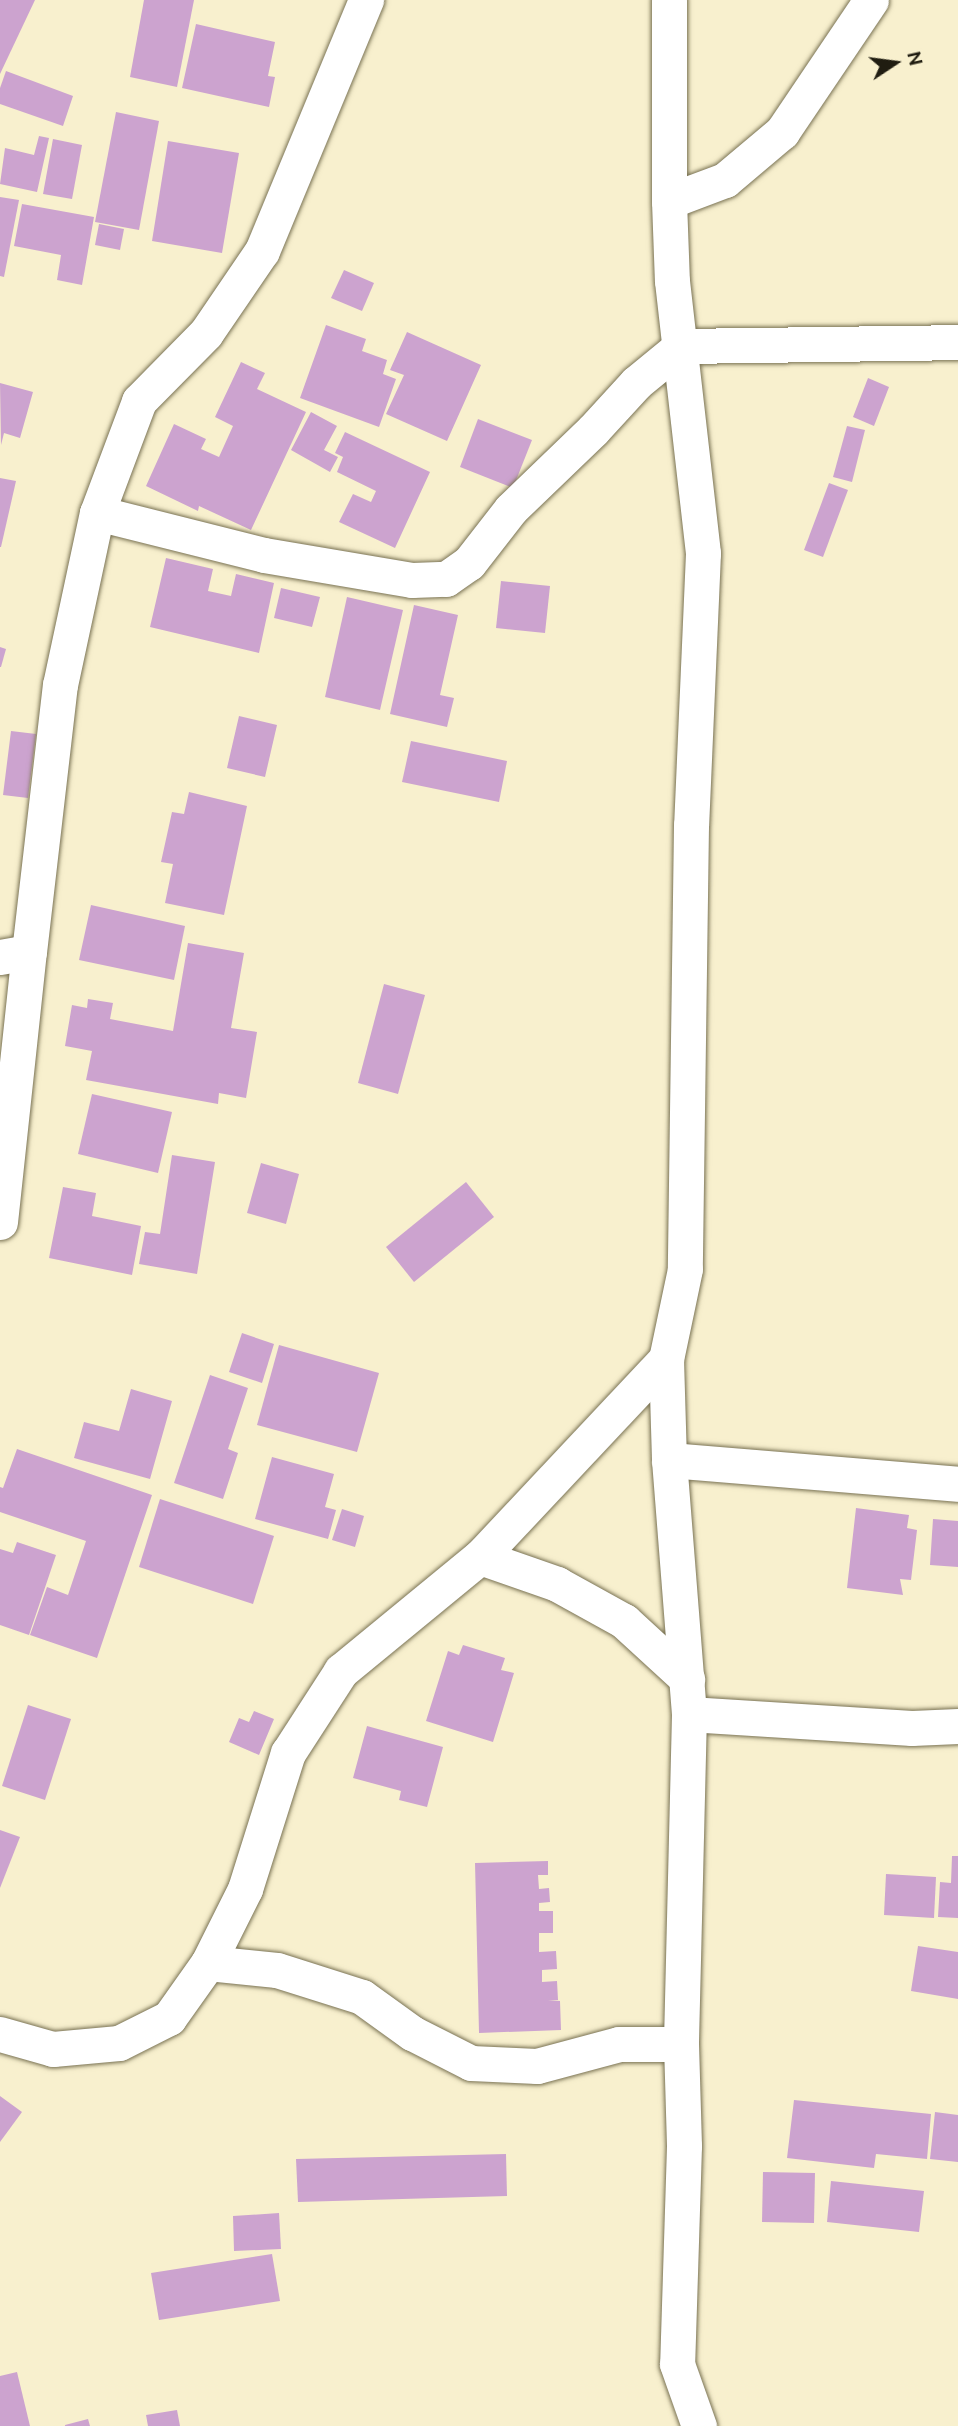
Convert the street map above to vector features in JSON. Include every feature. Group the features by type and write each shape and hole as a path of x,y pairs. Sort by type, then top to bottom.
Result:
{"street":[{"path":"0,1222 15,955 60,685 97,513 139,401 206,333 262,251 366,0"},
{"path":"669,0 668,201 672,281 703,553 691,825 685,1269 666,1359 669,1460 689,1714 681,2044 684,2146 677,2364 699,2426"},
{"path":"668,201 725,180 782,132 871,0"},
{"path":"97,513 264,555 412,580 446,579 469,564 511,509 593,430 636,383 681,346 958,342"},
{"path":"0,2034 53,2049 119,2043 169,2018 208,1963 245,1889 288,1753 341,1671 480,1556 666,1359"},
{"path":"669,1460 958,1484"},
{"path":"480,1556 557,1584 624,1621 687,1679"},
{"path":"689,1714 912,1728 958,1726"},
{"path":"208,1963 277,1970 362,1997 412,2033 471,2063 537,2066 619,2044 681,2044"}],"building":[{"path":"0,0 35,0 0,74"},
{"path":"144,0 194,0 177,87 130,77"},
{"path":"196,24 275,42 268,76 275,77 269,107 182,88"},
{"path":"6,71 73,96 63,126 0,104 0,88"},
{"path":"116,112 159,121 139,230 95,222"},
{"path":"39,136 49,138 37,192 0,184 5,148 34,155"},
{"path":"53,139 82,145 72,199 43,194"},
{"path":"168,141 239,153 222,253 152,241"},
{"path":"0,197 19,200 4,277 0,276"},
{"path":"22,204 94,217 82,285 57,280 61,255 14,246"},
{"path":"99,224 124,229 120,250 95,245"},
{"path":"344,270 374,283 362,311 331,298"},
{"path":"326,325 366,339 362,351 387,360 383,374 396,379 379,427 300,398"},
{"path":"407,332 481,365 447,441 386,414 404,375 390,370"},
{"path":"241,362 265,373 257,389 306,412 251,530 199,506 198,511 146,486 174,424 206,439 201,449 219,457 233,426 215,417"},
{"path":"868,378 889,387 874,426 853,417"},
{"path":"0,383 33,392 20,438 4,433 1,445"},
{"path":"311,412 337,426 324,450 338,457 330,472 291,450"},
{"path":"478,419 532,440 513,488 460,467"},
{"path":"847,426 865,430 852,482 833,477"},
{"path":"345,432 430,472 395,548 339,522 353,494 371,502 376,491 337,472 343,457 335,453"},
{"path":"0,478 16,481 1,547 0,547"},
{"path":"829,483 848,490 823,557 804,550"},
{"path":"166,558 213,569 208,591 231,596 236,574 274,583 259,653 150,627"},
{"path":"501,581 550,586 545,633 496,628"},
{"path":"281,588 320,597 312,627 274,618"},
{"path":"347,597 403,610 380,710 325,697"},
{"path":"414,605 458,615 440,695 454,698 447,727 390,714"},
{"path":"0,647 6,649 1,667 0,667"},
{"path":"239,716 277,725 265,777 227,768"},
{"path":"11,731 36,734 28,798 3,795"},
{"path":"411,741 507,761 499,802 402,782"},
{"path":"189,792 247,806 224,915 165,903 173,864 161,862 172,812 184,814"},
{"path":"91,905 185,926 174,980 79,960"},
{"path":"188,943 244,953 231,1028 257,1032 246,1098 219,1093 218,1104 86,1080 92,1051 65,1046 72,1005 87,1008 88,999 113,1003 110,1019 173,1031"},
{"path":"384,984 425,995 398,1094 358,1083"},
{"path":"92,1094 172,1112 158,1173 78,1154"},
{"path":"172,1155 215,1162 197,1274 139,1264 145,1232 160,1234"},
{"path":"261,1163 299,1174 286,1224 247,1213"},
{"path":"466,1182 494,1217 414,1282 386,1247"},
{"path":"63,1187 96,1193 92,1216 141,1226 132,1275 49,1258"},
{"path":"242,1333 274,1344 262,1383 229,1372"},
{"path":"279,1345 379,1373 357,1452 257,1425"},
{"path":"210,1375 248,1388 228,1449 238,1453 223,1499 174,1483"},
{"path":"131,1389 172,1401 150,1479 74,1458 84,1422 119,1431"},
{"path":"17,1449 152,1495 97,1658 30,1635 47,1587 68,1595 86,1541 0,1512 0,1487 3,1488"},
{"path":"272,1457 334,1474 325,1507 336,1510 328,1539 255,1519"},
{"path":"160,1499 274,1536 253,1604 139,1567"},
{"path":"856,1508 909,1515 907,1528 917,1530 911,1580 900,1579 903,1595 847,1588"},
{"path":"342,1509 364,1516 355,1547 332,1540"},
{"path":"933,1519 958,1521 958,1567 930,1565"},
{"path":"17,1542 56,1555 29,1635 0,1625 0,1549 13,1553"},
{"path":"463,1645 505,1658 501,1670 514,1673 493,1742 426,1721 448,1651 459,1655"},
{"path":"28,1705 71,1719 45,1800 2,1786"},
{"path":"254,1711 274,1719 259,1755 229,1742 239,1718 249,1722"},
{"path":"367,1726 443,1747 427,1807 399,1800 401,1791 353,1778"},
{"path":"0,1830 20,1837 0,1888"},
{"path":"952,1856 958,1856 958,1918 938,1917 940,1882 951,1883"},
{"path":"548,1861 548,1875 538,1875 539,1889 549,1888 550,1902 539,1903 539,1911 553,1911 553,1933 539,1933 539,1952 556,1951 557,1969 542,1970 542,1982 557,1981 558,2000 548,2000 560,2001 561,2030 479,2033 475,1863"},
{"path":"886,1874 936,1877 934,1918 884,1915"},
{"path":"918,1946 958,1952 958,1999 911,1991"},
{"path":"0,2096 22,2112 0,2142"},
{"path":"794,2100 931,2114 927,2159 876,2154 874,2168 787,2158"},
{"path":"935,2112 958,2115 958,2162 930,2159"},
{"path":"506,2154 507,2196 298,2202 296,2159"},
{"path":"763,2172 815,2173 814,2223 762,2222"},
{"path":"831,2181 924,2191 919,2232 827,2222"},
{"path":"279,2213 281,2249 234,2251 233,2216"},
{"path":"272,2254 280,2301 159,2320 151,2273"},
{"path":"17,2372 30,2426 0,2426 0,2376"},
{"path":"177,2410 180,2426 148,2426 146,2415"},
{"path":"88,2419 90,2426 65,2426 65,2425"}]}
